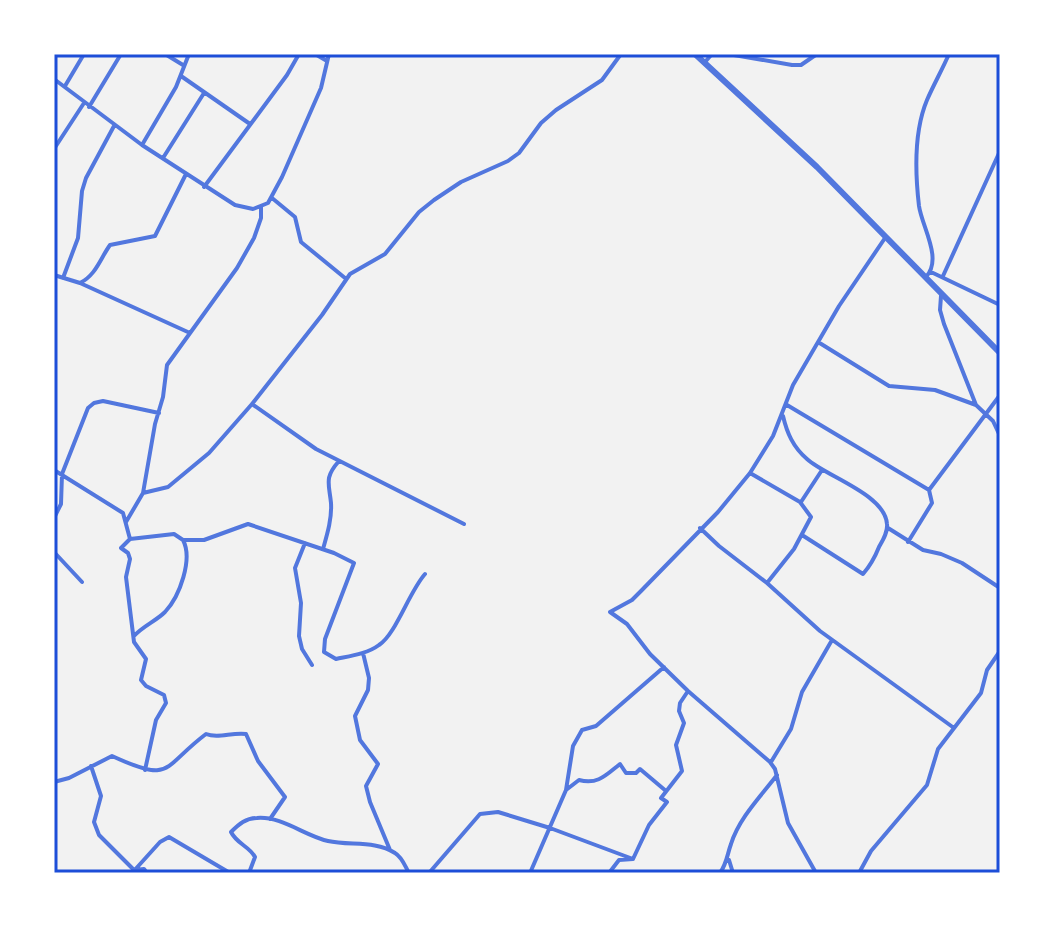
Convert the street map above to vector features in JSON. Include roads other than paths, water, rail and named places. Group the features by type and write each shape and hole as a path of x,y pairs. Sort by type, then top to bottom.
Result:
{"street":[{"path":"64,86 84,54"},
{"path":"165,54 184,65"},
{"path":"142,145 181,76 189,54"},
{"path":"204,187 287,75 299,54"},
{"path":"315,54 327,61"},
{"path":"54,79 114,126 204,187 243,208 261,207 272,198 321,88 329,54"},
{"path":"143,493 168,487 209,453 322,315 345,278 385,254 419,212 434,200 461,182 519,153 541,123 602,80 621,54"},
{"path":"695,54 817,167 1000,353"},
{"path":"705,62 712,54"},
{"path":"728,54 792,65 808,62 817,54"},
{"path":"924,279 931,272 933,255 919,206 918,134 926,102 949,54"},
{"path":"54,149 119,55"},
{"path":"181,76 250,124"},
{"path":"163,158 204,92"},
{"path":"63,278 78,238 86,178 114,126"},
{"path":"943,276 1000,151"},
{"path":"80,283 96,270 110,245 155,236 186,174"},
{"path":"272,198 295,217 301,242 345,278"},
{"path":"126,522 143,493 167,365 237,268 254,238 261,218 261,207"},
{"path":"816,873 788,823 777,775 770,762 688,691 627,624 610,612 632,600 750,473 783,414 793,385 839,306 885,238"},
{"path":"931,272 1000,305"},
{"path":"54,275 80,283 190,333"},
{"path":"941,296 940,310 944,324 976,405"},
{"path":"818,342 889,386 935,390 976,405 987,414 1000,436"},
{"path":"929,490 1000,395"},
{"path":"54,518 61,504 62,474 86,414 94,403 103,401 159,413"},
{"path":"252,404 339,461 464,524"},
{"path":"786,404 929,490 932,503 908,542"},
{"path":"783,414 792,443 808,460 838,476 882,511 888,528 908,542 962,563 1000,588"},
{"path":"323,549 330,522 331,504 327,487 330,471 339,461"},
{"path":"54,470 123,513 130,539"},
{"path":"800,502 822,470"},
{"path":"750,473 800,502 811,517 794,549 767,583"},
{"path":"183,540 204,540 248,524 323,549 354,563 329,621 324,652 336,659 363,653 382,644 414,587 425,574"},
{"path":"700,528 832,640 954,728"},
{"path":"802,535 863,574 888,528"},
{"path":"134,636 161,615 173,601 187,548 183,540 174,534 130,539 121,548 130,559 126,577 134,636 137,648 146,659 141,680 164,695 166,703 156,720 145,770"},
{"path":"305,543 295,568 301,603 299,636 302,649 312,665"},
{"path":"54,552 82,582"},
{"path":"770,762 791,729 802,692 832,640"},
{"path":"859,873 871,851 927,785 938,749 981,693 987,670 1000,651"},
{"path":"363,653 369,678 368,690 355,716 360,740 378,764 366,786 390,850"},
{"path":"530,873 566,790 573,746 582,730 596,726 664,667"},
{"path":"633,859 649,825 667,802 661,798 682,771 676,745 684,723 679,711 680,703 688,691"},
{"path":"54,782 112,756 157,772 168,769 177,756 189,750 206,734 246,734 258,761 285,797 270,819"},
{"path":"566,790 579,780 589,783 599,781 620,764 626,773 636,773 640,769 666,791"},
{"path":"91,766 101,796 94,822 99,835 133,872"},
{"path":"733,873 729,860 731,844 748,812 777,775"},
{"path":"429,873 480,814 498,812 633,859"},
{"path":"249,873 255,857 231,832 246,820 270,819 328,841 390,850 399,854 409,873"},
{"path":"133,872 160,842 169,837 230,873"},
{"path":"609,873 619,860 633,859"},
{"path":"720,873 729,860"},
{"path":"133,872 144,869 147,873"}]}
